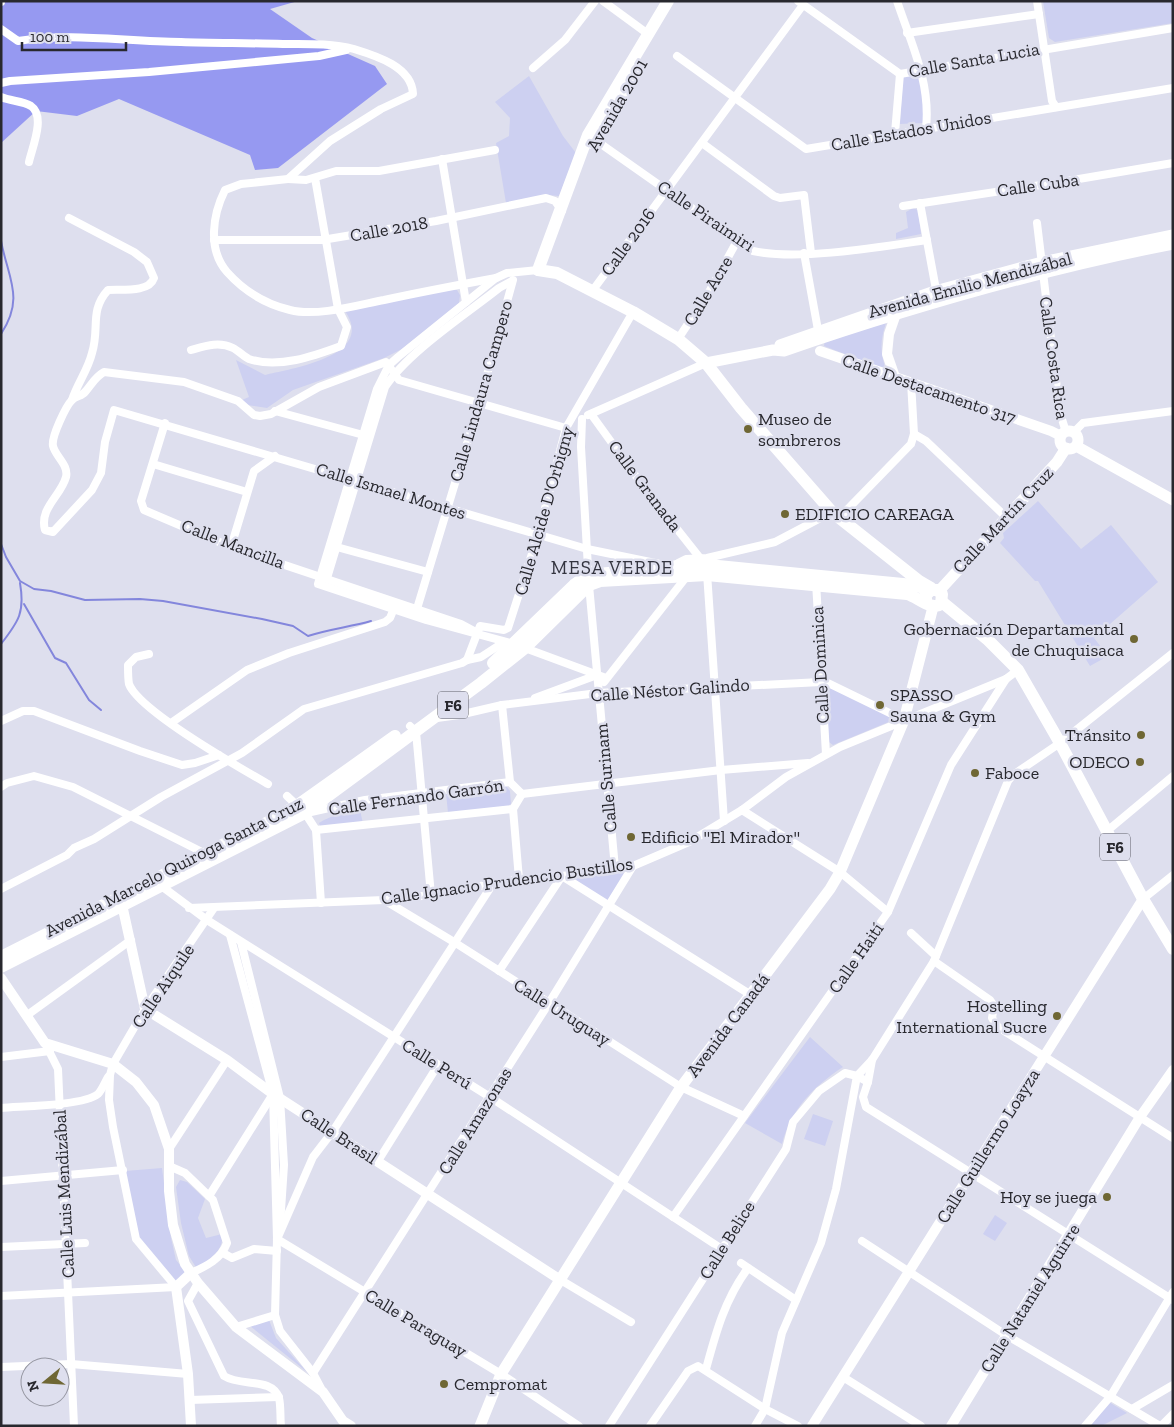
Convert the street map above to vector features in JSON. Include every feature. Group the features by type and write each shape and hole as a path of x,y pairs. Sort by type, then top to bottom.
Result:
{"main road":[{"name":"Avenida 2001","path":"542,270 562,210 591,137 668,1"},
{"name":"Avenida 2001","path":"591,137 677,1"},
{"name":"Avenida Emilio Mendizábal","path":"773,350 781,344 818,330 937,295 1042,267 1173,236"},
{"name":"Avenida Emilio Mendizábal","path":"1042,267 1173,244"},
{"path":"542,270 593,290 633,312 678,340 706,363 741,408 836,515 930,594"},
{"name":"Avenida Emilio Mendizábal","path":"706,363 773,350 784,351 896,308"},
{"path":"1067,434 1062,444 1172,500"},
{"name":"Calle Martín Cruz","path":"930,594 1007,518 1071,447"},
{"name":"F6","path":"589,580 670,566 705,566 907,594 917,597 930,594 987,639 1018,670 1060,743 1143,899 1173,949"},
{"name":"F6","path":"589,580 600,582 687,576 705,566"},
{"name":"Avenida Marcelo Quiroga Santa Cruz","path":"1,957 156,883 302,809 434,715 589,580"},
{"name":"Avenida Canadá","path":"480,1426 502,1374 559,1279 681,1088 840,872 904,720 930,594"},
{"name":"Avenida Marcelo Quiroga Santa Cruz","path":"156,883 206,854 302,809"},
{"name":"Avenida Marcelo Quiroga Santa Cruz","path":"1,967 121,900"}],"street":[{"path":"534,68 566,40 595,1"},
{"path":"603,1 648,34"},
{"path":"897,1 921,69 928,109 926,128"},
{"path":"1037,1 1052,102 1056,107"},
{"name":"Calle 2016","path":"593,290 797,13 802,3"},
{"name":"Calle Santa Lucia","path":"802,3 900,74 1044,48 1173,28"},
{"path":"907,33 1039,14"},
{"path":"1,30 18,41 49,36 178,42 317,44 353,49 383,60 406,73 413,84 413,94 381,109 330,141 288,179"},
{"path":"1,84 10,81 149,72 319,56 353,49"},
{"name":"Calle Estados Unidos","path":"677,56 806,149 1173,88"},
{"path":"895,133 900,74"},
{"path":"1,97 30,105 36,111 38,120 29,162"},
{"name":"Calle Piraimiri","path":"591,137 746,248 763,254 807,253 927,240"},
{"path":"702,143 774,196 780,198 804,195 807,253 818,330"},
{"path":"495,150 379,171 336,171 315,178 241,184 226,190 217,206 214,240 222,266 240,286 265,302 292,311 338,309 496,278"},
{"path":"442,159 466,302"},
{"name":"Calle Cuba","path":"903,206 1173,163"},
{"path":"191,350 217,344 232,347 249,358 266,362 314,356 341,346 347,327 338,309 315,178"},
{"name":"Calle 2018","path":"214,240 326,240 452,218 546,198 555,201 562,210"},
{"path":"920,204 937,295"},
{"path":"69,218 134,252 147,262 154,278 149,285 141,288 108,290 100,299 95,312 96,333 93,353 89,364 78,381 72,400"},
{"name":"Calle Costa Rica","path":"1037,223 1060,413 1067,434"},
{"name":"Calle Acre","path":"678,340 709,292 737,241"},
{"path":"366,436 385,386 394,373 514,277 542,270"},
{"path":"322,580 366,436 377,389 389,365 496,278 507,273 514,277"},
{"name":"Calle Lindaura Campero","path":"416,612 479,404 514,277"},
{"path":"895,376 887,354 889,334 896,308"},
{"name":"Calle Alcide D'Orbigny","path":"478,634 480,626 504,630 511,623 538,535 566,428 633,312"},
{"name":"Calle Destacamento 317","path":"796,347 820,351 1067,434"},
{"path":"72,400 84,394 97,376 112,372 184,382 198,386 238,401 254,415 264,416 320,387 386,362 400,380 566,428"},
{"name":"Avenida Emilio Mendizábal","path":"582,419 706,363"},
{"path":"724,820 705,566 775,542 836,515 911,444 914,434 912,382"},
{"name":"Calle Ismael Montes","path":"72,400 54,432 53,446 65,469 66,477 48,506 43,522 45,530 53,532 92,490 101,473 105,442 114,410 587,549 670,566"},
{"path":"275,410 366,436"},
{"path":"1067,434 1083,423 1173,411"},
{"path":"574,414 582,419"},
{"name":"Calle Granada","path":"591,414 643,486 705,566"},
{"name":"Calle Surinam","path":"582,419 589,580 615,868"},
{"path":"165,424 153,464 247,492"},
{"path":"914,434 926,441 1007,518"},
{"path":"231,547 254,471 275,456"},
{"name":"Calle Mancilla","path":"153,464 141,507 144,510 231,547 416,612 461,631 515,645 606,678"},
{"path":"333,546 428,572"},
{"path":"598,693 606,678 687,576"},
{"name":"Calle Dominica","path":"816,581 820,682 826,754"},
{"path":"171,723 247,670 289,653 385,622 390,618 396,605"},
{"path":"467,660 478,634"},
{"path":"1,889 67,855 74,848 132,817 161,797 228,760 304,710 515,645"},
{"path":"755,1426 765,1409 782,1333 821,1243 836,1189 857,1076 872,1060 935,959 1008,781 1013,775 1060,743 1173,653"},
{"path":"149,654 136,657 128,665 129,684 140,700 219,756 268,784"},
{"name":"Calle Ignacio Prudencio Bustillos","path":"189,908 384,900 431,895 519,878 562,876 633,866 689,842 742,810 786,776 810,762 904,720 1006,679 1018,670"},
{"path":"522,703 597,675"},
{"name":"Calle Haití","path":"672,1217 888,912 950,765 1006,679"},
{"name":"Calle Néstor Galindo","path":"434,715 460,715 502,705 598,693 820,682 828,683 904,720"},
{"path":"502,705 510,782"},
{"path":"1,721 23,711 34,711 182,765 219,756"},
{"path":"413,729 425,820 431,895"},
{"name":"Calle Fernando Garrón","path":"522,794 721,770 810,762"},
{"path":"1,787 7,783 34,776 73,787 206,854"},
{"path":"1107,831 1173,776"},
{"name":"Calle Fernando Garrón","path":"302,809 510,782 522,794"},
{"name":"Calle Fernando Garrón","path":"316,830 425,820 513,809 522,794"},
{"path":"287,796 302,809 316,830 321,903"},
{"path":"513,809 519,878"},
{"path":"742,810 840,872 888,912"},
{"name":"Calle Amazonas","path":"313,1373 490,1097 633,866"},
{"name":"Calle Guillermo Loayza","path":"812,1426 1143,899 1173,875"},
{"path":"498,972 562,876 676,946 751,995"},
{"path":"277,1239 313,1157 494,882"},
{"name":"Calle Perú","path":"156,883 230,935 490,1097 722,1249"},
{"path":"121,900 145,1008"},
{"name":"Calle Uruguay","path":"384,900 454,942 681,1088 744,1116"},
{"name":"Calle Aiquile","path":"110,1075 113,1064 145,1008 214,908"},
{"path":"911,933 935,959 990,1000 994,1006 993,1022 1044,1058 1173,1138"},
{"path":"230,935 277,1096"},
{"path":"26,1016 131,940"},
{"path":"241,942 277,1096 284,1165 282,1214 277,1239 276,1315 280,1332 313,1373 323,1392 346,1424"},
{"name":"Calle Luis Mendizábal","path":"1,978 47,1047 58,1069 74,1426"},
{"name":"Calle Brasil","path":"145,1008 559,1279 631,1322"},
{"path":"1,1057 47,1047 113,1064 136,1082 154,1106 169,1149 173,1225 185,1264 198,1283 236,1327 323,1392"},
{"path":"169,1149 227,1060"},
{"path":"872,1060 863,1097 866,1107 1172,1296 1110,1397 1085,1426"},
{"path":"378,1161 438,1064"},
{"name":"Calle Nataniel Aguirre","path":"951,1426 1140,1118 1173,1070"},
{"name":"Calle Belice","path":"609,1426 786,1149 793,1122 829,1082 845,1073 857,1076"},
{"path":"1,1108 60,1104 89,1098 98,1094 110,1075"},
{"path":"110,1075 109,1100 136,1238 176,1287 188,1374 191,1426"},
{"path":"857,1076 868,1082"},
{"path":"208,1196 277,1096"},
{"path":"1,1296 176,1287 191,1273 206,1267 223,1253 227,1243 219,1215 208,1196 185,1173 169,1166"},
{"path":"1,1180 123,1170"},
{"name":"Calle Paraguay","path":"277,1239 502,1374 579,1426"},
{"path":"862,1241 1006,1335 1132,1410 1161,1426 1173,1414"},
{"path":"1,1247 85,1242"},
{"path":"223,1253 232,1258 254,1249 277,1251"},
{"path":"706,1369 718,1321 744,1266 796,1300"},
{"path":"198,1283 188,1300 224,1376 232,1382 262,1384 272,1387 279,1397 281,1426"},
{"path":"236,1327 276,1315"},
{"path":"1,1367 71,1364 188,1374"},
{"path":"650,1426 688,1371 698,1366 706,1369 765,1409 798,1426"},
{"path":"843,1377 921,1426"},
{"path":"1132,1410 1173,1385"},
{"path":"190,1400 279,1397"}],"shaded area":[{"path":"1,1 298,1 270,9 312,38 375,66 387,84 278,168 255,170 250,155 119,99 77,116 36,111 1,143"},
{"path":"1043,1 1173,1 1173,23 1055,42 1049,38"},
{"path":"920,75 925,101 923,123 900,124 903,77"},
{"path":"529,76 563,136 576,153 559,196 548,195 506,203 496,143 509,136 510,118 495,102"},
{"path":"913,208 918,210 921,234 896,239 896,233 908,228 906,212"},
{"path":"451,289 457,290 460,295 459,303 402,349 384,358 293,390 267,408 247,405 242,400 249,397 236,360 265,375 311,364 341,349 350,339 352,326 345,311"},
{"path":"886,323 882,347 886,370 824,346 825,340"},
{"path":"1038,501 1081,549 1111,525 1158,582 1094,638 1108,656 1090,666 1038,581 1035,581 1000,543 1004,538 1003,533"},
{"path":"829,687 891,717 891,721 833,745 829,742 826,691"},
{"path":"506,786 510,791 511,804 508,806 448,813 446,793"},
{"path":"359,805 363,824 321,828 319,823"},
{"path":"623,871 624,875 607,901 572,879 573,875"},
{"path":"810,1037 843,1067 822,1082 805,1100 791,1120 782,1144 745,1123"},
{"path":"813,1114 833,1121 825,1146 804,1139"},
{"path":"162,1168 171,1238 176,1260 186,1272 185,1279 169,1285 143,1250 136,1236 125,1171"},
{"path":"180,1180 187,1182 205,1199 198,1218 206,1238 222,1234 221,1245 218,1250 197,1269 189,1256 181,1223 176,1187"},
{"path":"995,1215 1007,1223 995,1241 983,1234"},
{"path":"269,1320 276,1338 307,1372 250,1326"},
{"path":"1109,1402 1127,1413 1101,1426 1090,1426"}],"waterway":[{"path":"1,241 13,288 12,309 1,334"},
{"path":"1,544 20,581 34,589 51,591 85,600 140,599 163,601 293,626 308,636 371,621"},
{"path":"1,644 19,616 22,602 20,583"},
{"path":"24,604 55,658 66,663 89,700 101,710"}],"place":[{"name":"Museo de sombreros","path":"748,429"},
{"name":"EDIFICIO CAREAGA","path":"785,514"},
{"name":"Gobernación Departamental de Chuquisaca","path":"1134,639"},
{"name":"SPASSO Sauna & Gym","path":"880,705"},
{"name":"Tránsito","path":"1141,735"},
{"name":"ODECO","path":"1140,762"},
{"name":"Faboce","path":"975,773"},
{"name":"Edificio \"El Mirador\"","path":"631,837"},
{"name":"Hostelling International Sucre","path":"1057,1016"},
{"name":"Hoy se juega","path":"1107,1197"},
{"name":"Cempromat","path":"444,1384"}],"district":[{"name":"MESA VERDE","path":"612,567"}]}
